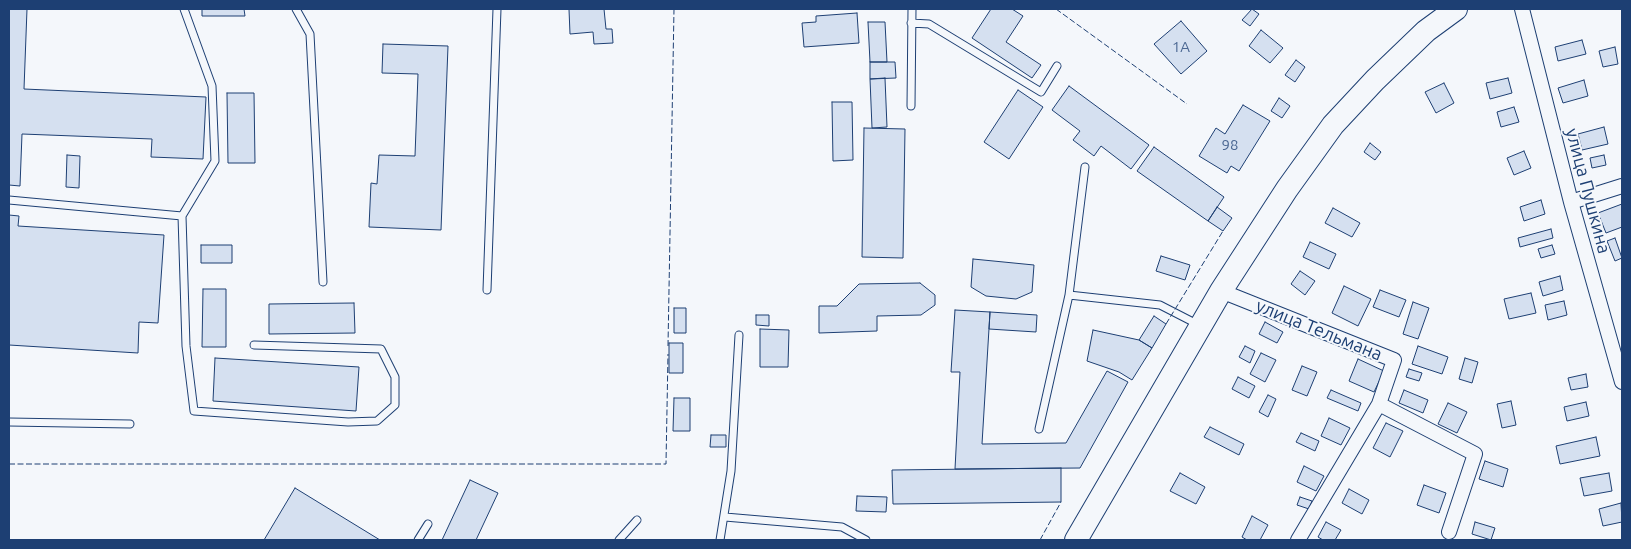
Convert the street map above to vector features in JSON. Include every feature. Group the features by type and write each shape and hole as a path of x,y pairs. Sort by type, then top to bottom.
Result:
{"main road":[{"path":"1076,540 1221,291 1287,189 1333,124 1420,38 1456,9"}],"street":[{"name":"улица Пушкина","path":"1522,9 1571,202 1622,382"},
{"path":"1571,202 1622,186"},
{"name":"улица Тельмана","path":"1221,291 1394,360 1379,404 1298,540"},
{"path":"1379,404 1475,454 1448,532"}],"lane":[{"path":"184,9 212,86 215,161 182,216 186,346 194,411 348,422 376,421 395,405 395,377 381,349 254,345"},
{"path":"296,9 310,34 323,282"},
{"path":"487,290 497,9"},
{"path":"911,106 912,9"},
{"path":"912,23 930,24 1041,92 1057,66"},
{"path":"1039,429 1069,295 1085,167"},
{"path":"9,200 182,216"},
{"path":"1069,295 1160,305 1201,326"},
{"path":"720,540 731,471 739,335"},
{"path":"9,422 130,424"},
{"path":"725,517 842,527 866,540"},
{"path":"618,540 637,520"},
{"path":"418,540 428,524"}],"building":[{"path":"9,9 27,9 24,89 206,97 203,159 151,157 152,139 22,134 20,186 9,185"},
{"path":"202,9 244,9 245,16 202,16"},
{"path":"569,9 604,9 606,29 612,29 613,43 594,44 593,32 570,34"},
{"path":"991,9 1012,9 1023,16 1006,42 1041,65 1032,78 972,38"},
{"path":"1252,9 1259,14 1250,26 1242,20"},
{"path":"857,13 859,43 804,47 802,23 816,22 816,16"},
{"path":"1181,21 1207,51 1181,74 1154,44"},
{"path":"868,22 885,22 887,62 870,62"},
{"path":"1261,30 1283,48 1270,63 1249,46"},
{"path":"1582,40 1586,54 1558,61 1555,47"},
{"path":"383,44 448,46 441,230 369,227 371,183 377,184 379,155 415,156 418,74 382,73"},
{"path":"1615,47 1618,64 1603,67 1599,51"},
{"path":"1296,60 1305,67 1295,82 1285,75"},
{"path":"870,62 895,62 896,78 870,79"},
{"path":"885,78 887,127 872,128 870,79"},
{"path":"1508,78 1512,93 1490,99 1486,83"},
{"path":"1584,80 1588,96 1563,103 1558,88"},
{"path":"1444,83 1454,103 1436,113 1425,92"},
{"path":"1069,86 1149,145 1131,169 1101,146 1094,156 1073,140 1080,131 1052,110"},
{"path":"1018,90 1043,107 1009,159 984,142"},
{"path":"227,93 254,93 255,163 228,163"},
{"path":"1279,98 1290,106 1282,118 1271,111"},
{"path":"832,102 852,102 853,160 833,161"},
{"path":"1243,105 1270,121 1239,171 1231,166 1227,173 1199,156 1216,128 1225,134"},
{"path":"1514,107 1519,122 1501,127 1497,112"},
{"path":"1604,127 1608,144 1582,150 1578,134"},
{"path":"864,128 905,129 903,258 862,257"},
{"path":"1370,143 1381,152 1375,160 1364,152"},
{"path":"1154,147 1224,197 1208,221 1137,171"},
{"path":"1524,151 1531,168 1514,175 1507,158"},
{"path":"67,155 80,156 79,188 66,187"},
{"path":"1604,155 1606,165 1592,168 1590,158"},
{"path":"1541,200 1545,214 1524,221 1520,207"},
{"path":"1622,204 1622,227 1606,233 1598,213"},
{"path":"1217,207 1232,218 1223,231 1208,221"},
{"path":"1333,208 1360,223 1352,237 1325,223"},
{"path":"9,215 19,216 18,226 164,235 158,323 139,322 138,353 9,345"},
{"path":"1551,229 1553,238 1520,247 1518,238"},
{"path":"1615,238 1622,258 1615,261 1607,241"},
{"path":"1310,242 1336,254 1329,269 1303,257"},
{"path":"201,245 232,245 232,263 201,263"},
{"path":"1552,245 1555,254 1541,258 1538,249"},
{"path":"1161,256 1190,265 1185,280 1156,271"},
{"path":"973,259 1034,265 1032,292 1016,299 986,296 971,287"},
{"path":"1300,271 1315,281 1305,295 1291,284"},
{"path":"1560,276 1563,290 1543,296 1539,282"},
{"path":"920,283 935,295 935,305 921,315 877,316 877,331 819,333 819,306 837,306 859,284"},
{"path":"1344,286 1371,299 1358,326 1332,313"},
{"path":"203,289 226,289 226,347 202,347"},
{"path":"1380,290 1406,300 1399,317 1373,307"},
{"path":"1531,293 1536,313 1509,319 1504,299"},
{"path":"1564,301 1567,315 1548,320 1545,305"},
{"path":"1413,302 1429,308 1418,339 1403,334"},
{"path":"354,303 355,333 269,334 269,304"},
{"path":"674,308 686,308 686,333 674,333"},
{"path":"955,310 990,312 982,444 1066,443 1107,371 1128,382 1080,468 955,469 960,372 951,372"},
{"path":"990,312 1037,315 1036,332 989,329"},
{"path":"756,315 769,315 769,326 756,325"},
{"path":"1154,316 1166,324 1152,348 1139,340"},
{"path":"1265,322 1283,332 1277,343 1259,334"},
{"path":"760,329 789,330 788,367 760,367"},
{"path":"1093,330 1139,340 1152,348 1132,380 1119,372 1087,361"},
{"path":"669,343 683,343 683,373 669,373"},
{"path":"1245,346 1255,351 1250,363 1239,357"},
{"path":"1418,346 1448,357 1442,374 1412,364"},
{"path":"1261,353 1276,360 1265,382 1250,374"},
{"path":"215,358 359,367 356,411 213,401"},
{"path":"1465,358 1478,362 1472,383 1459,379"},
{"path":"1358,359 1384,371 1374,392 1349,381"},
{"path":"1302,366 1317,372 1307,396 1292,390"},
{"path":"1409,369 1422,373 1419,381 1406,377"},
{"path":"1586,374 1588,387 1571,390 1568,378"},
{"path":"1238,377 1255,386 1249,398 1232,389"},
{"path":"1331,390 1361,403 1358,411 1327,398"},
{"path":"1404,390 1428,400 1423,413 1399,403"},
{"path":"1268,395 1276,399 1268,417 1259,412"},
{"path":"674,398 690,398 690,431 673,431"},
{"path":"1511,401 1516,425 1502,428 1497,404"},
{"path":"1586,402 1589,416 1567,421 1564,407"},
{"path":"1448,403 1467,412 1457,433 1438,424"},
{"path":"1329,418 1350,428 1341,445 1321,436"},
{"path":"1386,423 1403,431 1390,457 1373,448"},
{"path":"1210,427 1244,444 1239,455 1204,437"},
{"path":"1301,433 1319,441 1315,451 1296,442"},
{"path":"711,435 726,435 726,447 710,447"},
{"path":"1596,437 1600,456 1560,464 1556,446"},
{"path":"1485,461 1508,469 1503,487 1479,479"},
{"path":"1304,466 1324,476 1316,491 1297,482"},
{"path":"1061,468 1061,502 893,504 892,470"},
{"path":"1180,473 1205,487 1196,504 1170,491"},
{"path":"1609,473 1612,491 1584,496 1580,478"},
{"path":"470,480 498,493 476,540 442,540"},
{"path":"1424,485 1446,493 1439,513 1417,505"},
{"path":"295,488 380,540 264,540"},
{"path":"1349,489 1369,500 1362,514 1342,503"},
{"path":"857,496 887,497 886,512 856,511"},
{"path":"1300,497 1312,501 1309,509 1297,505"},
{"path":"1621,503 1622,522 1603,526 1599,509"},
{"path":"1252,516 1268,525 1260,540 1247,540 1242,537"},
{"path":"1326,522 1341,530 1335,540 1323,540 1318,537"},
{"path":"1475,522 1495,528 1491,540 1472,534"}],"fence":[{"path":"668,346 674,9"},
{"path":"1056,9 1187,104"},
{"path":"1166,324 1223,231"},
{"path":"9,464 666,464 668,354"},
{"path":"1040,540 1061,502"}]}
